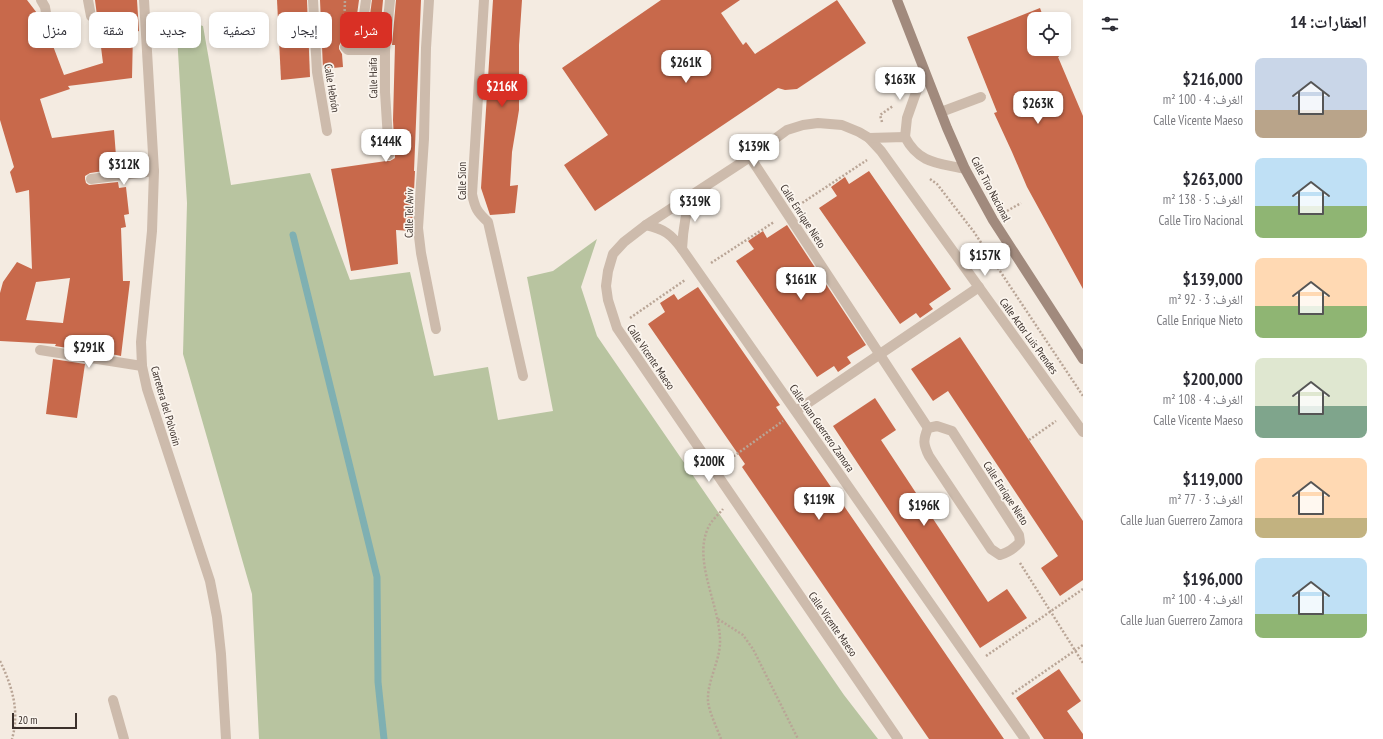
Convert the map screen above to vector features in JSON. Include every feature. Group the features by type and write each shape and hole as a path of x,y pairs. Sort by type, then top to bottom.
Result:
{"main road":[{"name":"Calle Tiro Nacional","path":"897,0 947,128 965,169 993,220 1083,359"}],"street":[{"path":"41,0 46,12"},
{"path":"88,0 90,12"},
{"name":"Carretera del Polvorin","path":"144,0 154,171 152,231 141,342 142,366 147,389 210,581 217,617 221,654 226,739"},
{"name":"Calle Hebrón","path":"313,0 317,72 327,131"},
{"path":"359,50 366,0"},
{"name":"Calle Haifa","path":"389,155 385,92 385,50 390,0"},
{"name":"Calle Tel Aviv","path":"429,0 426,48 424,139 418,228 421,253 436,329"},
{"name":"Calle Sion","path":"484,0 472,194 474,207 488,222 523,376"},
{"path":"344,48 348,50 385,50"},
{"path":"924,70 908,113 905,137 909,146 916,154 924,159 965,169"},
{"path":"941,112 981,97"},
{"name":"Calle Vicente Maeso","path":"898,739 616,328 608,300 606,286 608,271 614,254 624,242 646,225 750,157 787,130 803,125 818,123 842,125 869,138 905,137"},
{"name":"Calle Actor Luis Prendes","path":"869,138 881,151 1083,432"},
{"name":"Calle Enrique Nieto","path":"750,157 928,428 937,426 952,431 1019,535 1020,542 1012,550"},
{"path":"91,179 154,171"},
{"path":"682,249 682,230 692,195"},
{"name":"Calle Juan Guerrero Zamora","path":"646,225 661,229 673,237 682,249 1026,739"},
{"path":"796,411 979,287"},
{"path":"40,350 142,366"},
{"path":"928,428 924,437 925,447 929,456 991,549 1000,555 1008,553 1012,550"},
{"path":"113,700 124,739"}],"path":[{"path":"344,12 345,0"},
{"path":"888,138 880,115 894,105"},
{"path":"616,328 698,271 881,151"},
{"path":"928,178 937,184 974,232 1083,396"},
{"path":"714,470 796,411"},
{"path":"721,739 708,703 709,691 720,652 720,638 718,619 706,575 704,557 705,540 708,528 716,516 734,500"},
{"path":"1012,550 1083,662"},
{"path":"974,665 1083,589"},
{"path":"718,619 743,635 753,649 798,739"},
{"path":"1000,703 1083,645"},
{"path":"0,661 10,682 15,706 15,729 12,739"}],"green space":[{"path":"201,25 203,26 231,185 310,173 350,280 410,272 434,376 488,367 498,420 553,411 527,277 553,271 597,239 581,287 597,336 844,695 878,739 259,739 252,594 183,354 187,203 178,48 201,48"}],"building":[{"path":"0,0 27,0 36,12 28,12 28,48 54,48 64,75 103,63 101,48 133,48 132,78 68,86 70,89 40,99 52,138 114,130 117,169 90,173 85,176 85,179 86,183 89,185 118,182 119,188 126,187 129,214 124,215 126,227 121,228 123,281 130,281 121,356 87,349 87,351 55,346 56,344 0,341 0,293 3,282 17,262 32,269 29,190 16,193 10,172 14,167 0,120","holes":["70,278 63,323 26,320 36,282"]},
{"path":"95,0 137,0 138,12 97,12"},
{"path":"277,0 307,0 307,12 278,12"},
{"path":"320,0 359,0 357,12 340,12 339,49 342,54 343,67 323,69 322,48 332,48 332,12 321,12"},
{"path":"372,0 383,0 382,12 370,12"},
{"path":"396,0 421,0 412,231 396,230 398,264 351,271 331,169 390,161 395,158 393,120 395,45 392,45"},
{"path":"493,0 522,0 519,45 519,110 512,152 510,186 518,185 515,213 490,215 481,188"},
{"path":"661,0 740,0 721,13 743,45 746,42 755,54 837,0 866,43 797,89 785,90 778,88 595,211 564,165 608,135 562,68"},
{"path":"1040,8 1041,12 1030,12"},
{"path":"1027,13 1027,56 1059,56 1083,116 1083,289 1027,187 994,113 997,112 967,37"},
{"path":"279,48 309,48 310,77 281,80"},
{"path":"869,171 951,289 929,304 933,309 920,318 916,313 900,324 819,208 837,196 831,187 845,177 849,184"},
{"path":"787,225 866,345 847,357 851,363 838,372 834,366 817,377 736,261 754,249 748,241 763,231 767,238"},
{"path":"698,287 780,405 776,407 1004,739 929,739 742,467 745,464 648,324 665,312 660,303 674,294 678,300"},
{"path":"960,337 1083,521 1083,580 1060,596 1041,568 1058,556 948,391 933,401 911,369"},
{"path":"53,359 85,364 77,418 46,414"},
{"path":"875,398 896,430 881,440 988,602 1007,589 1027,618 980,648 833,426"},
{"path":"1059,669 1081,701 1067,711 1083,734 1083,739 1044,739 1016,698"}],"waterway":[{"path":"293,235 377,577 378,682 384,739"}]}
